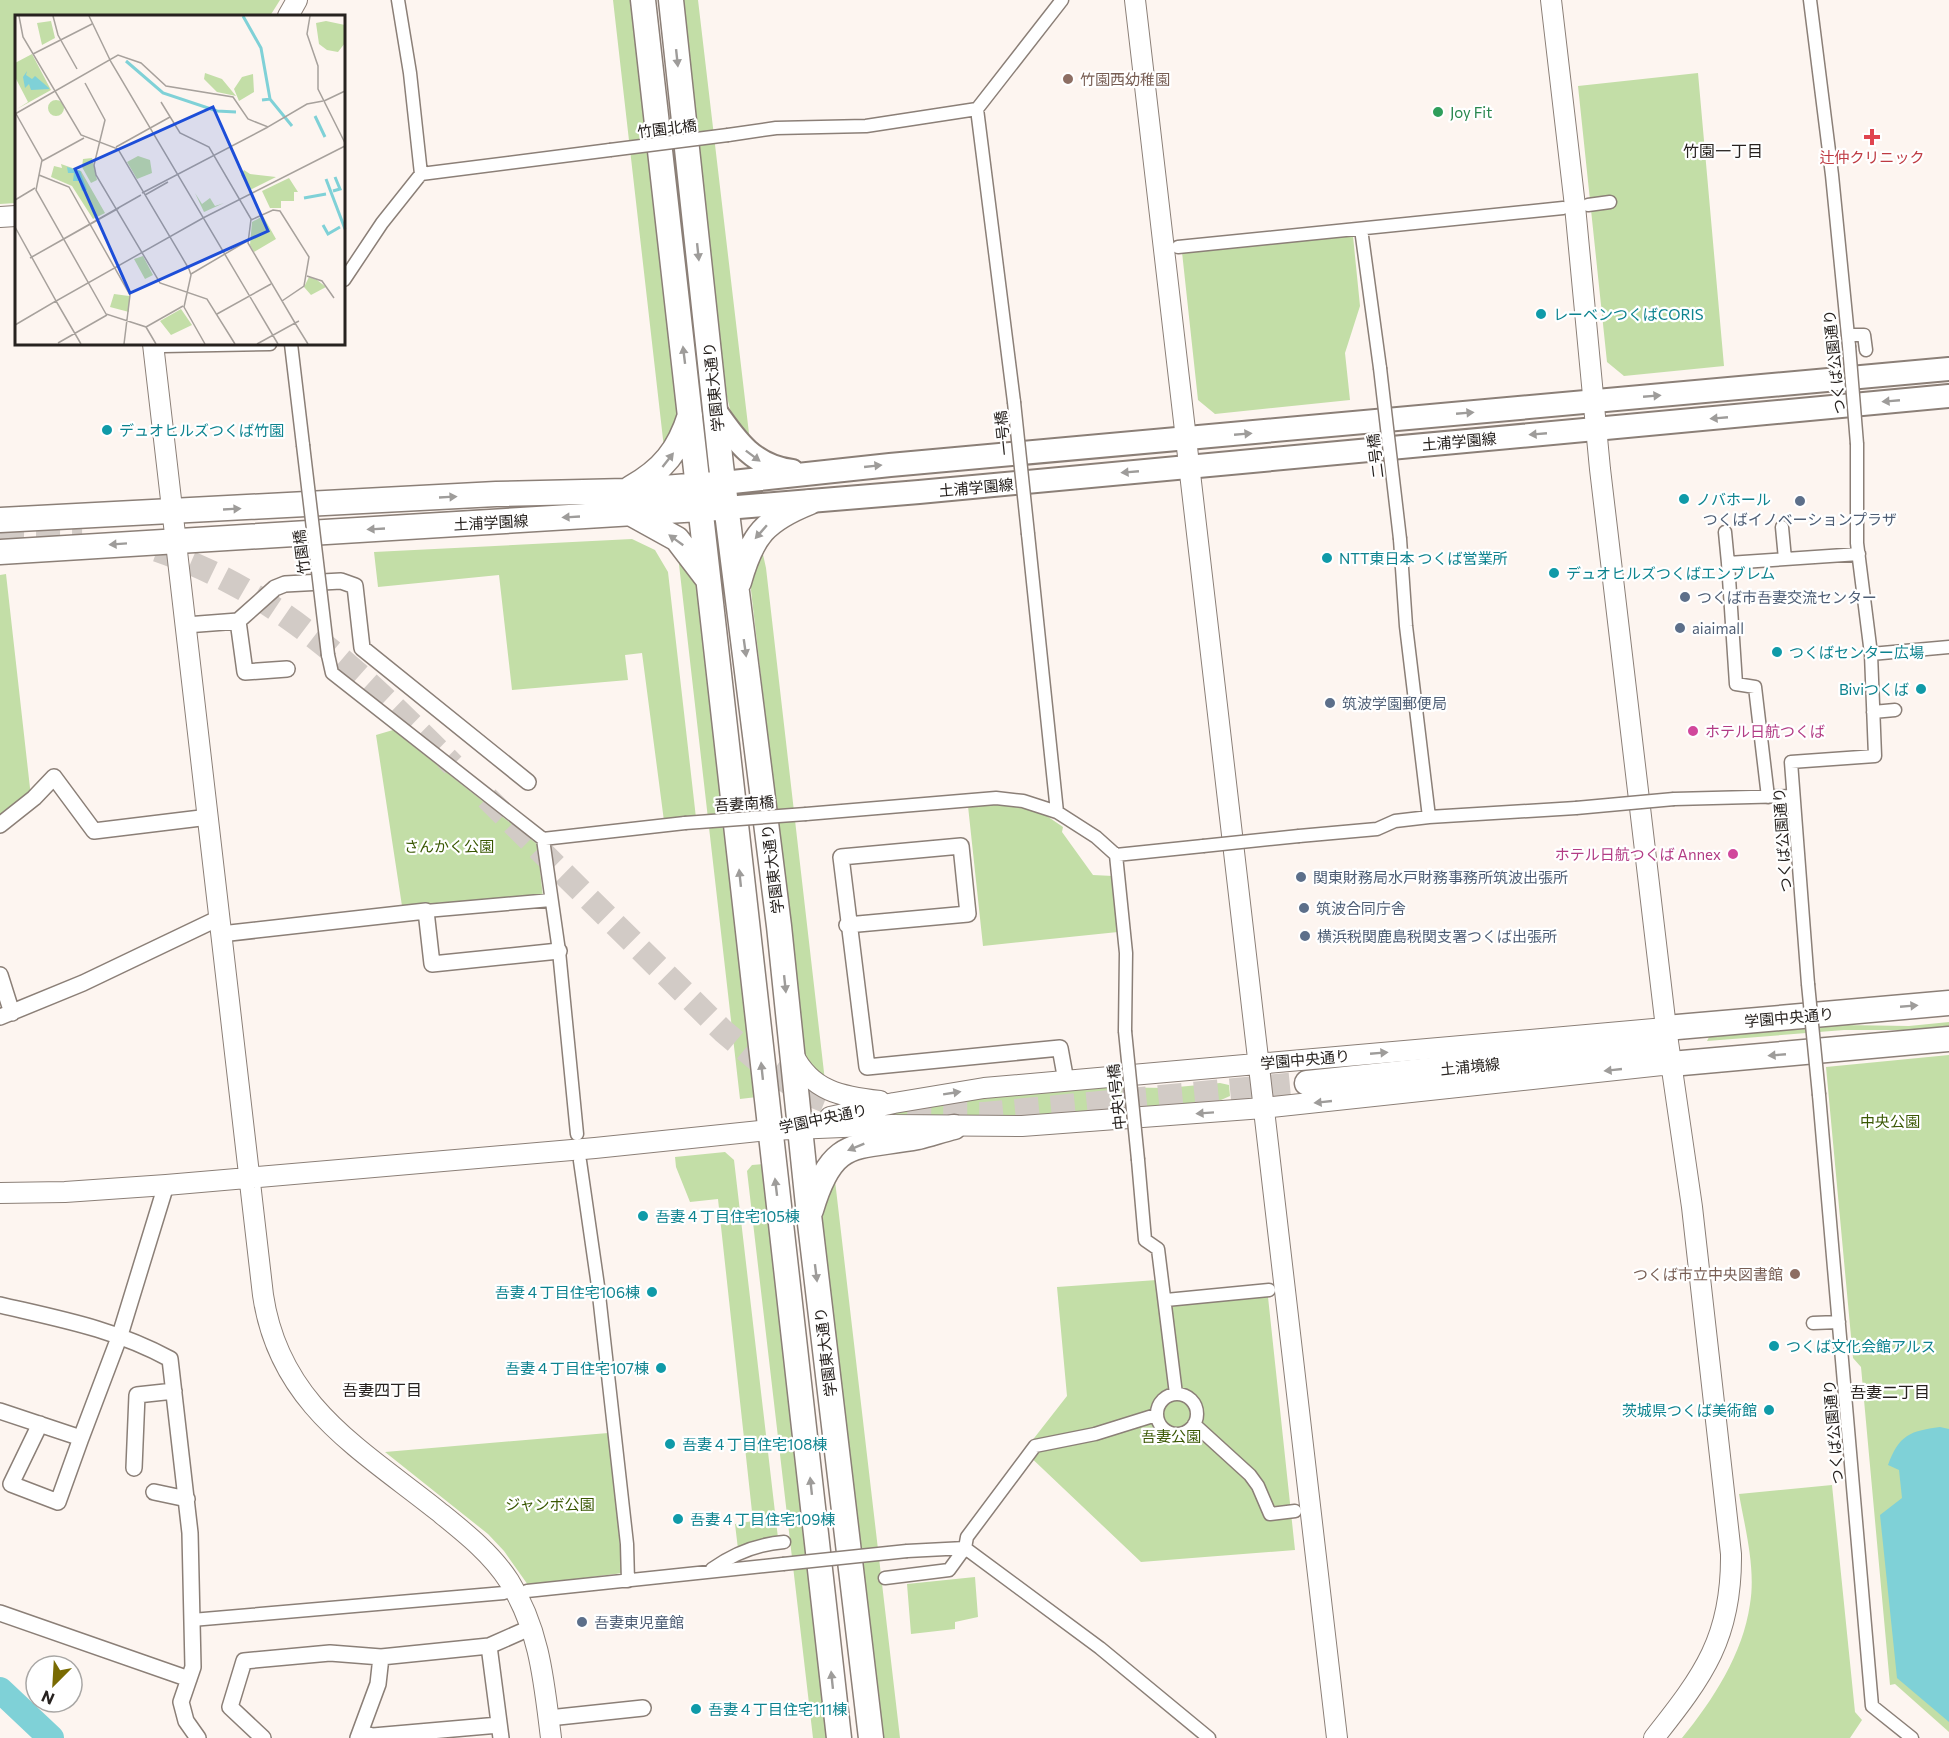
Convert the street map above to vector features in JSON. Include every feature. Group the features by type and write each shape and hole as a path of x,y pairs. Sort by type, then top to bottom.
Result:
{"main road":[{"name":"学園東大通り","path":"643,0 701,497 708,582 769,1130 792,1307 838,1738"},
{"name":"学園東大通り","path":"671,0 723,483 779,926 809,1215 871,1738"},
{"name":"土浦学園線","path":"701,497 723,483 815,472 1949,369"},
{"name":"土浦学園線","path":"0,552 177,540 701,497 726,508 810,502 1949,396"},
{"path":"716,412 739,444 762,463 776,469 815,472"},
{"path":"691,413 679,444 668,462 646,480 628,502 683,544 708,582"},
{"name":"土浦学園線","path":"0,520 496,494 628,502"},
{"path":"736,590 746,556 757,535 777,516 810,502"},
{"name":"学園中央通り","path":"1666,1028 1949,1003"},
{"name":"土浦境線","path":"1307,1083 1633,1049 1666,1028"},
{"name":"学園中央通り","path":"1671,1064 1949,1039"},
{"name":"土浦境線","path":"1633,1049 1671,1064"},
{"path":"809,1215 818,1188 833,1161 856,1145 918,1137 954,1127"}],"street":[{"path":"289,15 297,0"},
{"path":"345,278 382,223 421,174 410,73 398,0"},
{"path":"977,109 1062,0"},
{"path":"1135,0 1337,1738"},
{"path":"1551,0 1575,207 1596,428 1666,1028 1692,1207 1731,1554 1731,1582 1726,1614 1710,1661 1697,1684 1654,1738"},
{"name":"つくば公園通り","path":"1810,0 1849,340 1857,444 1859,554 1871,654 1875,756 1791,762 1808,984 1872,1706 1912,1738"},
{"name":"竹園北橋","path":"421,174 776,128 866,126 977,109"},
{"name":"一号橋","path":"977,109 1014,402 1056,812"},
{"path":"1588,205 1610,202"},
{"path":"1178,247 1563,208"},
{"path":"0,217 15,216"},
{"name":"二号橋","path":"1361,229 1400,539 1409,648 1429,817"},
{"path":"1849,340 1864,334 1866,350"},
{"path":"158,345 186,625 220,926 267,1319 274,1344 290,1376 326,1422 460,1528 486,1553 512,1586 532,1627 543,1668 551,1738"},
{"name":"竹園橋","path":"291,345 332,674 543,839"},
{"path":"1782,527 1785,559"},
{"path":"1725,532 1736,684 1755,687 1754,708 1768,797"},
{"path":"1728,563 1859,554"},
{"path":"186,625 238,621 275,588 285,584 341,581 355,586 362,648 528,782"},
{"path":"238,621 245,672 287,669"},
{"path":"1871,654 1949,647"},
{"path":"1873,712 1895,710"},
{"path":"0,825 34,798 54,777 94,831 209,818"},
{"path":"1116,855 1377,829 1395,821 1429,817 1674,800 1793,796"},
{"name":"吾妻南橋","path":"543,839 685,823 996,798 1023,801 1056,812 1096,837 1116,855"},
{"path":"543,839 559,951 577,1134"},
{"path":"847,925 968,914 962,846 841,857 847,925 867,1067 1060,1048 1066,1081"},
{"name":"中央1号橋","path":"1116,855 1126,953 1125,1031 1145,1240 1158,1249 1166,1300"},
{"path":"0,975 6,1015 220,926 551,900"},
{"path":"426,911 432,964 559,951"},
{"name":"学園中央通り","path":"0,1193 65,1192 166,1185 769,1130 843,1116 894,1103 984,1088 1666,1028"},
{"path":"792,1053 800,1069 823,1089 845,1098 894,1103"},
{"name":"学園中央通り","path":"799,1125 1022,1126 1263,1108 1671,1064"},
{"path":"580,1161 598,1286 627,1544 628,1581"},
{"path":"40,1424 11,1484 58,1502 120,1335 166,1185"},
{"path":"1176,1394 1166,1300 1269,1290"},
{"path":"0,1305 120,1335 170,1359 190,1533 194,1662 181,1702 186,1721 198,1738"},
{"path":"1813,1323 1839,1322"},
{"path":"134,1468 138,1436 137,1395 174,1391"},
{"path":"1176,1394 1184,1395 1195,1404 1197,1418 1185,1433 1172,1434 1161,1427 1156,1416 1157,1408 1164,1397 1176,1394"},
{"path":"0,1411 81,1438"},
{"path":"885,1578 949,1570 965,1548 967,1537 1035,1446 1095,1434 1156,1416"},
{"path":"1194,1424 1250,1475 1258,1486 1270,1514 1295,1511"},
{"path":"154,1492 187,1499"},
{"path":"709,1572 735,1556 767,1543 784,1542"},
{"path":"527,1591 907,1551 965,1548 1100,1648 1209,1738"},
{"path":"192,1620 504,1593"},
{"path":"0,1613 189,1679"},
{"path":"263,1738 230,1707 244,1661 330,1653 381,1657 489,1646 532,1627"},
{"path":"381,1657 378,1684 359,1735 500,1732 489,1646"},
{"path":"549,1718 643,1708"}],"green space":[{"path":"0,0 280,0 271,15 15,15 15,203 0,204"},
{"path":"613,0 630,0 678,417 664,448"},
{"path":"681,0 698,0 750,442 734,425 727,397"},
{"path":"1698,73 1724,366 1624,376 1607,362 1578,86"},
{"path":"1353,236 1360,306 1345,353 1350,400 1215,414 1198,400 1182,252"},
{"path":"632,539 655,550 668,572 696,818 664,821 642,653 625,655 628,680 512,690 499,575 378,587 374,552"},
{"path":"760,541 766,568 825,1081 806,1059 803,1041 749,573"},
{"path":"677,547 689,562 699,592 757,1097 740,1099"},
{"path":"6,574 31,797 0,818 0,575"},
{"name":"さんかく公園","path":"393,730 537,844 543,897 449,907 448,902 402,906 376,735"},
{"path":"1000,804 1041,812 1063,827 1062,832 1093,875 1113,876 1118,932 983,946 968,806"},
{"path":"1949,1022 1949,1026 1910,1030 1844,1030 1707,1041 1709,1037 1843,1025 1909,1026"},
{"name":"中央公園","path":"1949,1055 1949,1732 1895,1684 1890,1685 1861,1367 1853,1358 1826,1067"},
{"path":"1220,1083 1229,1085 1230,1096 1221,1100 1015,1119 873,1116 970,1100 1099,1087 1167,1088"},
{"path":"725,1152 734,1160 778,1538 738,1549 735,1524 753,1521 718,1199 690,1202 676,1167 675,1157"},
{"path":"764,1164 830,1738 813,1738 747,1171 752,1165"},
{"path":"834,1172 900,1738 883,1738 823,1229 822,1210"},
{"name":"吾妻公園","path":"1157,1280 1161,1306 1268,1297 1295,1550 1141,1562 1024,1451 1067,1396 1057,1287"},
{"name":"ジャンボ公園","path":"608,1433 623,1573 528,1585 504,1551 488,1534 385,1452"},
{"path":"1832,1485 1855,1712 1862,1720 1850,1738 1682,1738 1705,1708 1725,1676 1741,1641 1746,1623 1752,1577 1739,1494"},
{"path":"975,1577 978,1617 955,1622 955,1629 911,1634 907,1584"}],"water":[{"path":"1940,1427 1949,1429 1949,1722 1897,1678 1880,1515 1902,1498 1899,1470 1888,1465 1901,1441 1921,1430"}],"waterway":[{"path":"0,1690 51,1738"}],"tunnel":[{"path":"0,538 82,539"},
{"path":"157,550 202,568 282,613 318,640 386,699 453,765"},
{"path":"487,798 723,1031 767,1068 801,1091 836,1105 881,1114 984,1114 1307,1083"}],"place":[{"name":"竹園西幼稚園","path":"1068,79"},
{"name":"Joy Fit","path":"1438,112"},
{"name":"辻仲クリニック","path":"1872,137"},
{"name":"レーベンつくばCORIS","path":"1541,314"},
{"name":"デュオヒルズつくば竹園","path":"107,430"},
{"name":"ノバホール","path":"1684,499"},
{"name":"つくばイノベーションプラザ","path":"1800,501"},
{"name":"NTT東日本 つくば営業所","path":"1327,558"},
{"name":"デュオヒルズつくばエンブレム","path":"1554,573"},
{"name":"つくば市吾妻交流センター","path":"1685,597"},
{"name":"aiaimall","path":"1680,628"},
{"name":"つくばセンター広場","path":"1777,652"},
{"name":"Biviつくば","path":"1921,689"},
{"name":"筑波学園郵便局","path":"1330,703"},
{"name":"ホテル日航つくば","path":"1693,731"},
{"name":"ホテル日航つくば Annex","path":"1733,854"},
{"name":"関東財務局水戸財務事務所筑波出張所","path":"1301,877"},
{"name":"筑波合同庁舎","path":"1304,908"},
{"name":"横浜税関鹿島税関支署つくば出張所","path":"1305,936"},
{"name":"吾妻４丁目住宅105棟","path":"643,1216"},
{"name":"つくば市立中央図書館","path":"1795,1274"},
{"name":"吾妻４丁目住宅106棟","path":"652,1292"},
{"name":"つくば文化会館アルス","path":"1774,1346"},
{"name":"吾妻４丁目住宅107棟","path":"661,1368"},
{"name":"茨城県つくば美術館","path":"1769,1410"},
{"name":"吾妻４丁目住宅108棟","path":"670,1444"},
{"name":"吾妻４丁目住宅109棟","path":"678,1519"},
{"name":"吾妻東児童館","path":"582,1622"},
{"name":"吾妻４丁目住宅111棟","path":"696,1709"}],"district":[{"name":"竹園一丁目","path":"1723,150"},
{"name":"吾妻四丁目","path":"382,1389"},
{"name":"吾妻二丁目","path":"1890,1391"}]}
